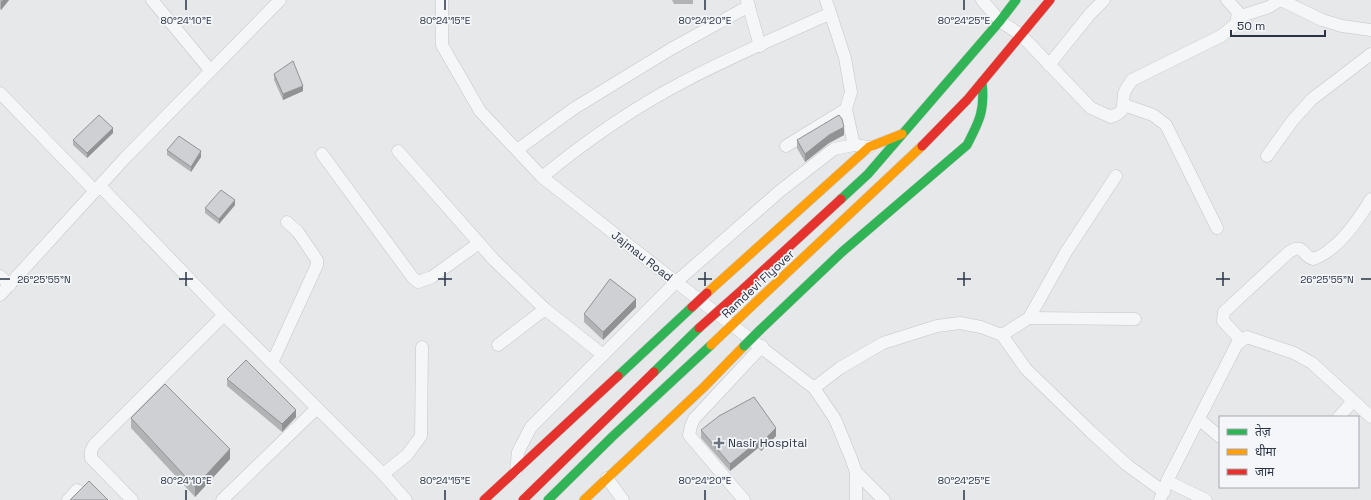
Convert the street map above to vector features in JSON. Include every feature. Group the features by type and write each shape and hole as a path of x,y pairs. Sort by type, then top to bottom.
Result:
{"main road":[{"name":"Ramdevi Flyover","path":"522,500 682,344 868,174 1000,21 1016,0"},
{"name":"Ramdevi Flyover","path":"548,500 613,436 932,136 982,82 1050,0"},
{"path":"584,500 704,387 759,331 842,252 944,167 967,145 979,122 984,102 982,82"},
{"path":"484,500 707,293 869,147 902,134"}],"street":[{"path":"152,0 210,70"},
{"path":"0,295 97,188 210,70 280,0"},
{"name":"Jajmau Road","path":"442,0 442,44 480,111 542,177 676,282 762,346 814,388 834,419 856,472 856,500"},
{"path":"826,0 829,14 845,58 852,92 846,109 854,145"},
{"path":"982,0 1000,21 1021,35 1091,108 1111,117 1120,114 1124,105 1124,93 1132,80 1221,36 1236,24 1238,12 1227,0"},
{"path":"1049,65 1090,14 1104,0"},
{"path":"1238,17 1269,7 1281,0 1322,20 1342,26 1371,30"},
{"path":"517,150 572,109 748,3 760,46"},
{"path":"542,177 607,127 681,83 829,14"},
{"path":"1267,156 1293,120 1312,99 1371,54"},
{"path":"0,93 383,474 406,500"},
{"path":"1124,105 1153,115 1166,125 1217,228"},
{"path":"786,146 846,109"},
{"path":"516,471 518,452 532,427 676,282 780,191 834,148 854,145 869,147"},
{"path":"398,151 494,260 545,309 603,355"},
{"path":"322,154 413,278 418,282 432,278 479,243"},
{"path":"1002,335 1029,318 1066,252 1116,176"},
{"path":"1241,340 1223,321 1224,312 1296,248 1299,248 1310,258 1314,259 1331,247 1359,219 1371,199"},
{"path":"272,364 317,265 317,260 298,232 287,222"},
{"path":"0,276 10,284"},
{"path":"498,345 545,309"},
{"path":"132,500 92,458 91,451 94,445 224,315"},
{"path":"1029,318 1135,319"},
{"path":"814,388 840,368 883,343 937,326 960,323 981,327 1002,335 1026,369 1127,465 1164,491 1206,500"},
{"path":"1164,491 1237,344 1247,337 1294,353 1312,363 1328,376 1352,402 1371,417"},
{"path":"744,500 689,435 694,419 762,346"},
{"path":"383,474 407,455 421,436 422,347"},
{"path":"1340,416 1352,402"},
{"path":"222,500 317,408"},
{"path":"1199,419 1219,436"},
{"path":"856,472 884,500"},
{"path":"607,478 623,500"},
{"path":"68,500 77,490"}],"building":[{"path":"293,61 303,86 283,94 274,74"},
{"path":"99,115 113,128 87,153 73,140"},
{"path":"839,115 842,119 844,127 829,135 805,154 797,140"},
{"path":"179,136 201,151 191,167 167,150"},
{"path":"221,190 235,200 219,219 205,208"},
{"path":"610,279 636,299 603,332 584,314"},
{"path":"246,360 296,410 282,424 227,379"},
{"path":"165,384 230,449 195,487 131,418"},
{"path":"754,397 776,428 761,443 758,441 730,464 701,430 719,416"},
{"path":"89,481 108,500 70,500"}],"traffic: fast":[{"path":"841,199 868,174 1000,21 1016,0"},
{"path":"759,331 842,252 967,145 975,129 982,108 982,82"},
{"path":"618,376 692,307"},
{"path":"654,372 699,328"},
{"path":"744,346 759,331"},
{"path":"548,500 613,436 711,345"}],"traffic: slow":[{"path":"707,293 869,147 902,134"},
{"path":"756,302 922,146"},
{"path":"711,345 756,302"},
{"path":"584,500 704,387 744,346"}],"traffic: jam":[{"path":"922,146 967,100 1050,0"},
{"path":"743,289 841,199"},
{"path":"699,328 743,289"},
{"path":"692,307 707,293"},
{"path":"523,500 654,372"},
{"path":"484,500 618,376"}],"place":[{"name":"Nasir Hospital","path":"719,443"}]}
